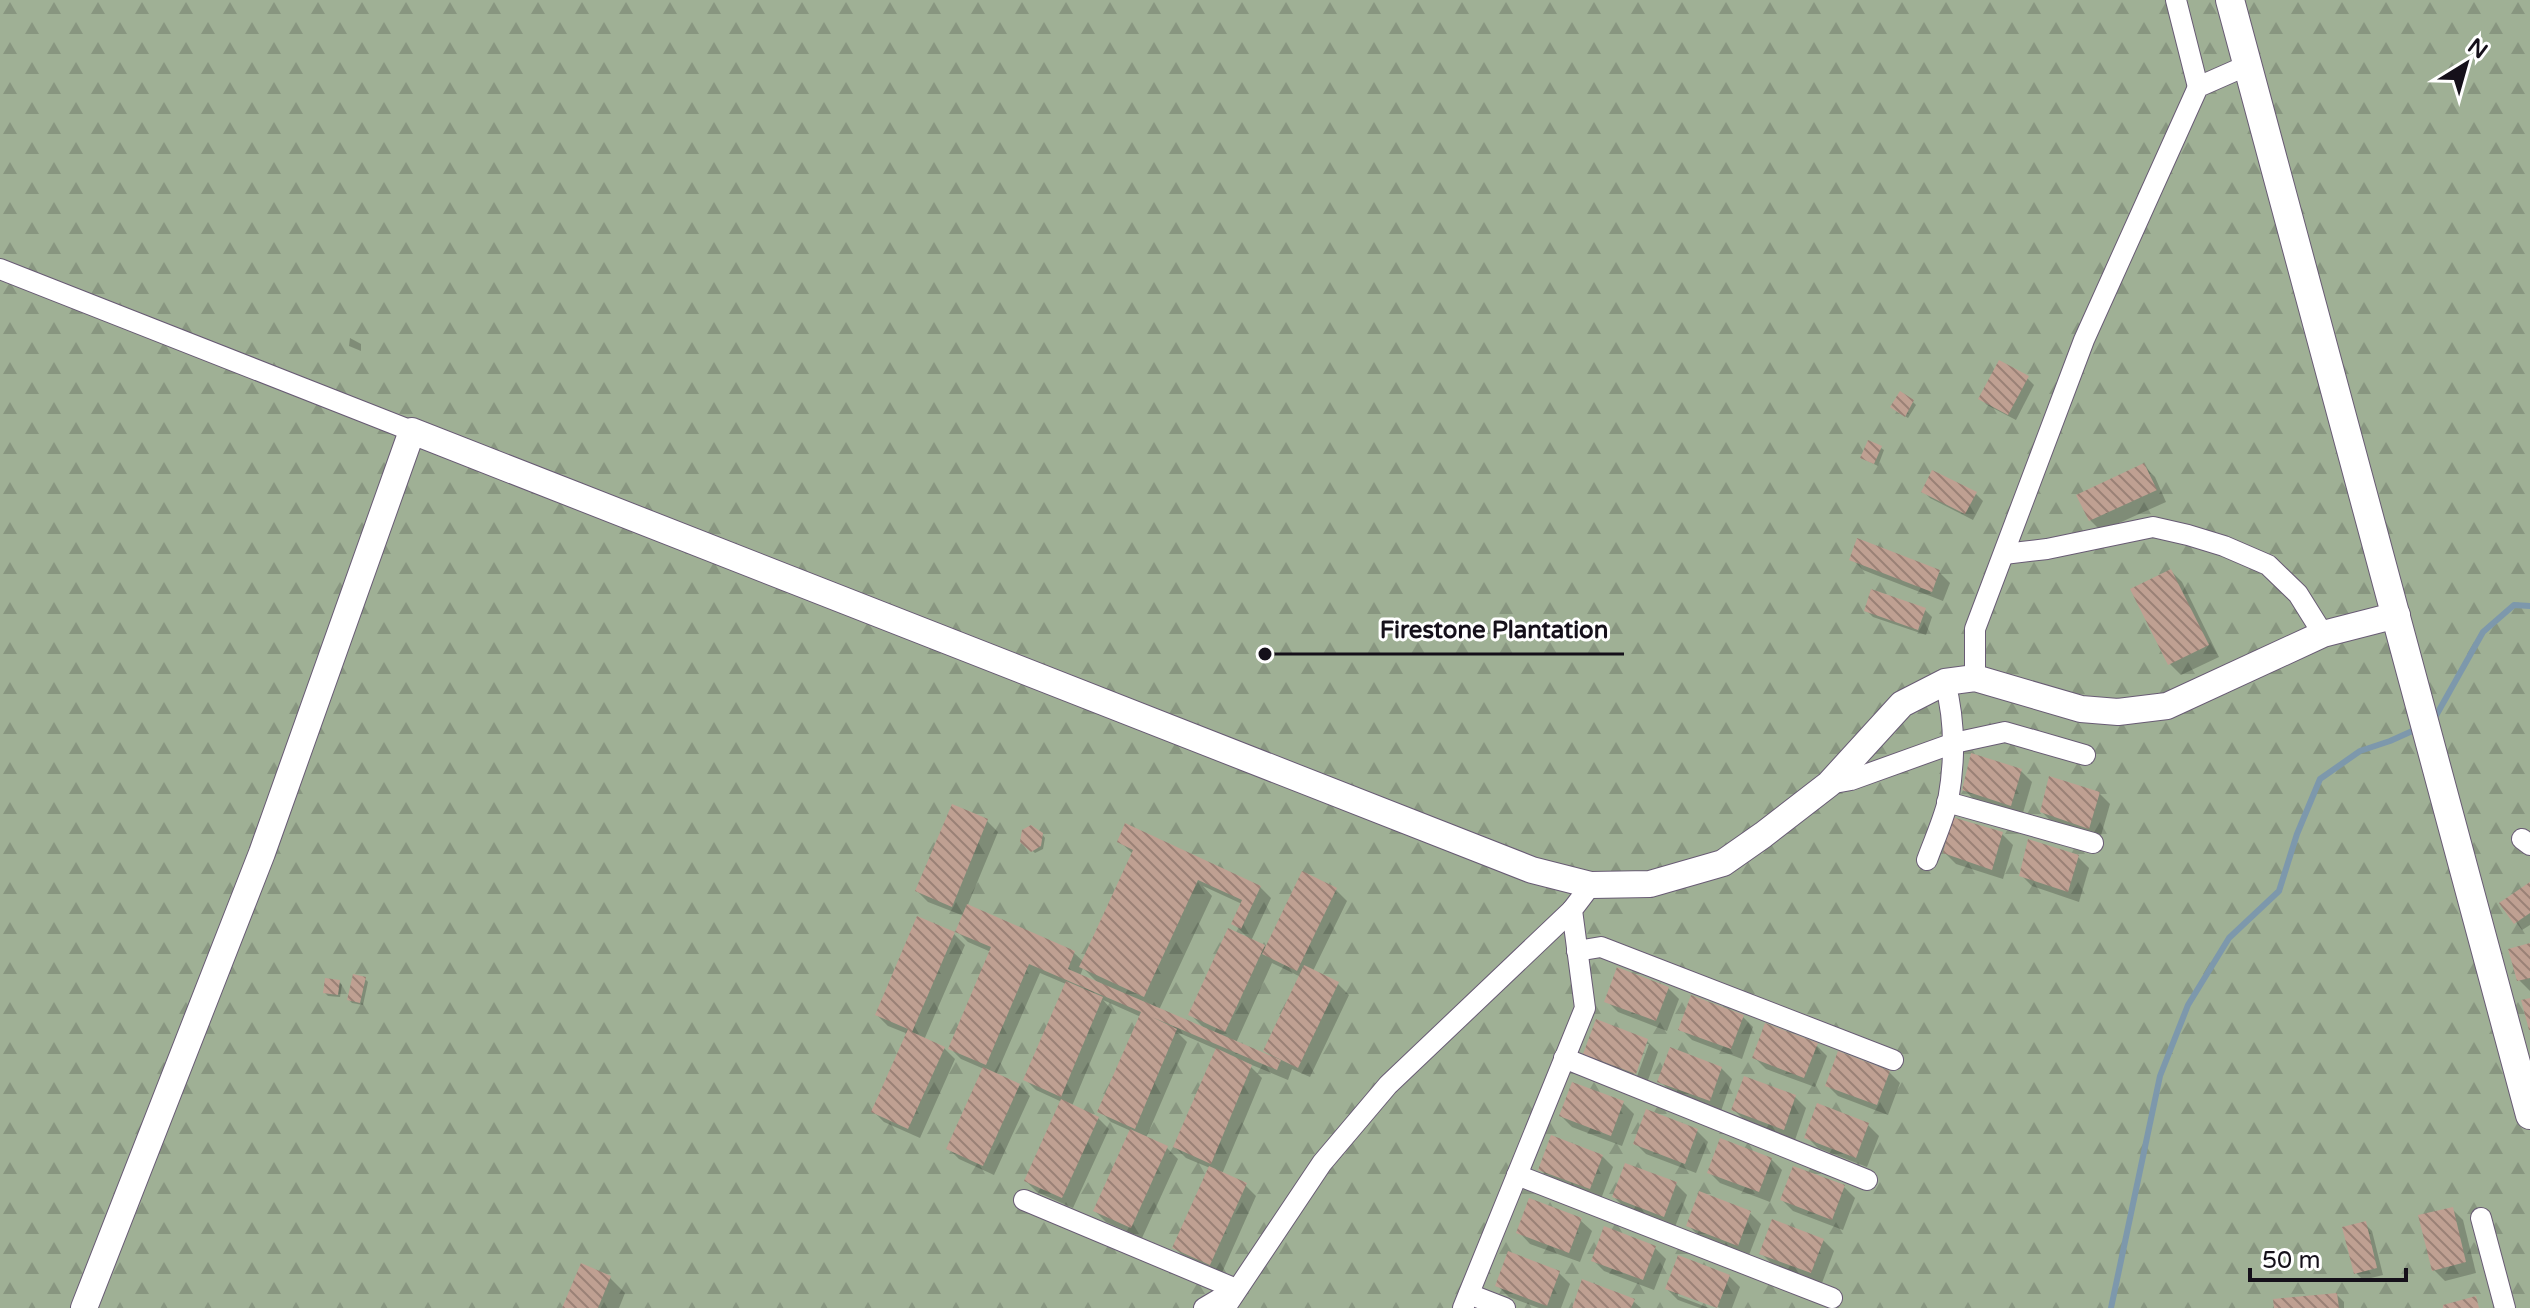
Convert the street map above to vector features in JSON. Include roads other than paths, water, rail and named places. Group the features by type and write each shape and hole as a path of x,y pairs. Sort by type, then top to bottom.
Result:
{"main road":[{"path":"2230,0 2530,1115"}],"street":[{"path":"1975,678 1975,629 2084,340 2198,87 2176,0"},
{"path":"2198,87 2248,65"},
{"path":"0,269 1532,870 1591,885 1650,884 1723,863 1829,784 1902,704 1945,682 1975,678 2081,709 2118,712 2167,706 2323,634 2397,615"},
{"path":"84,1308 262,853 412,431"},
{"path":"2004,554 2047,549 2153,527 2188,535 2268,565 2298,594 2323,634"},
{"path":"1927,860 1947,802 1954,743 1951,702 1945,682"},
{"path":"1829,784 1851,780 1954,743 2005,732 2085,755"},
{"path":"1947,802 2093,843"},
{"path":"1225,1308 1322,1163 1388,1085 1572,910 1591,885"},
{"path":"1505,1308 1466,1301 1585,1008 1572,910"},
{"path":"1577,951 1601,947 1893,1060"},
{"path":"1564,1058 1867,1180"},
{"path":"1517,1175 1832,1298"},
{"path":"1024,1200 1236,1289"},
{"path":"2481,1218 2505,1308"},
{"path":"1204,1308 1236,1289"}],"waterway":[{"path":"2433,721 2483,632 2514,605 2530,606"},
{"path":"2111,1308 2160,1076 2188,1005 2229,938 2279,891 2297,834 2320,779 2360,751 2419,728"}],"place":[{"name":"Firestone Plantation","path":"1265,654"}]}
